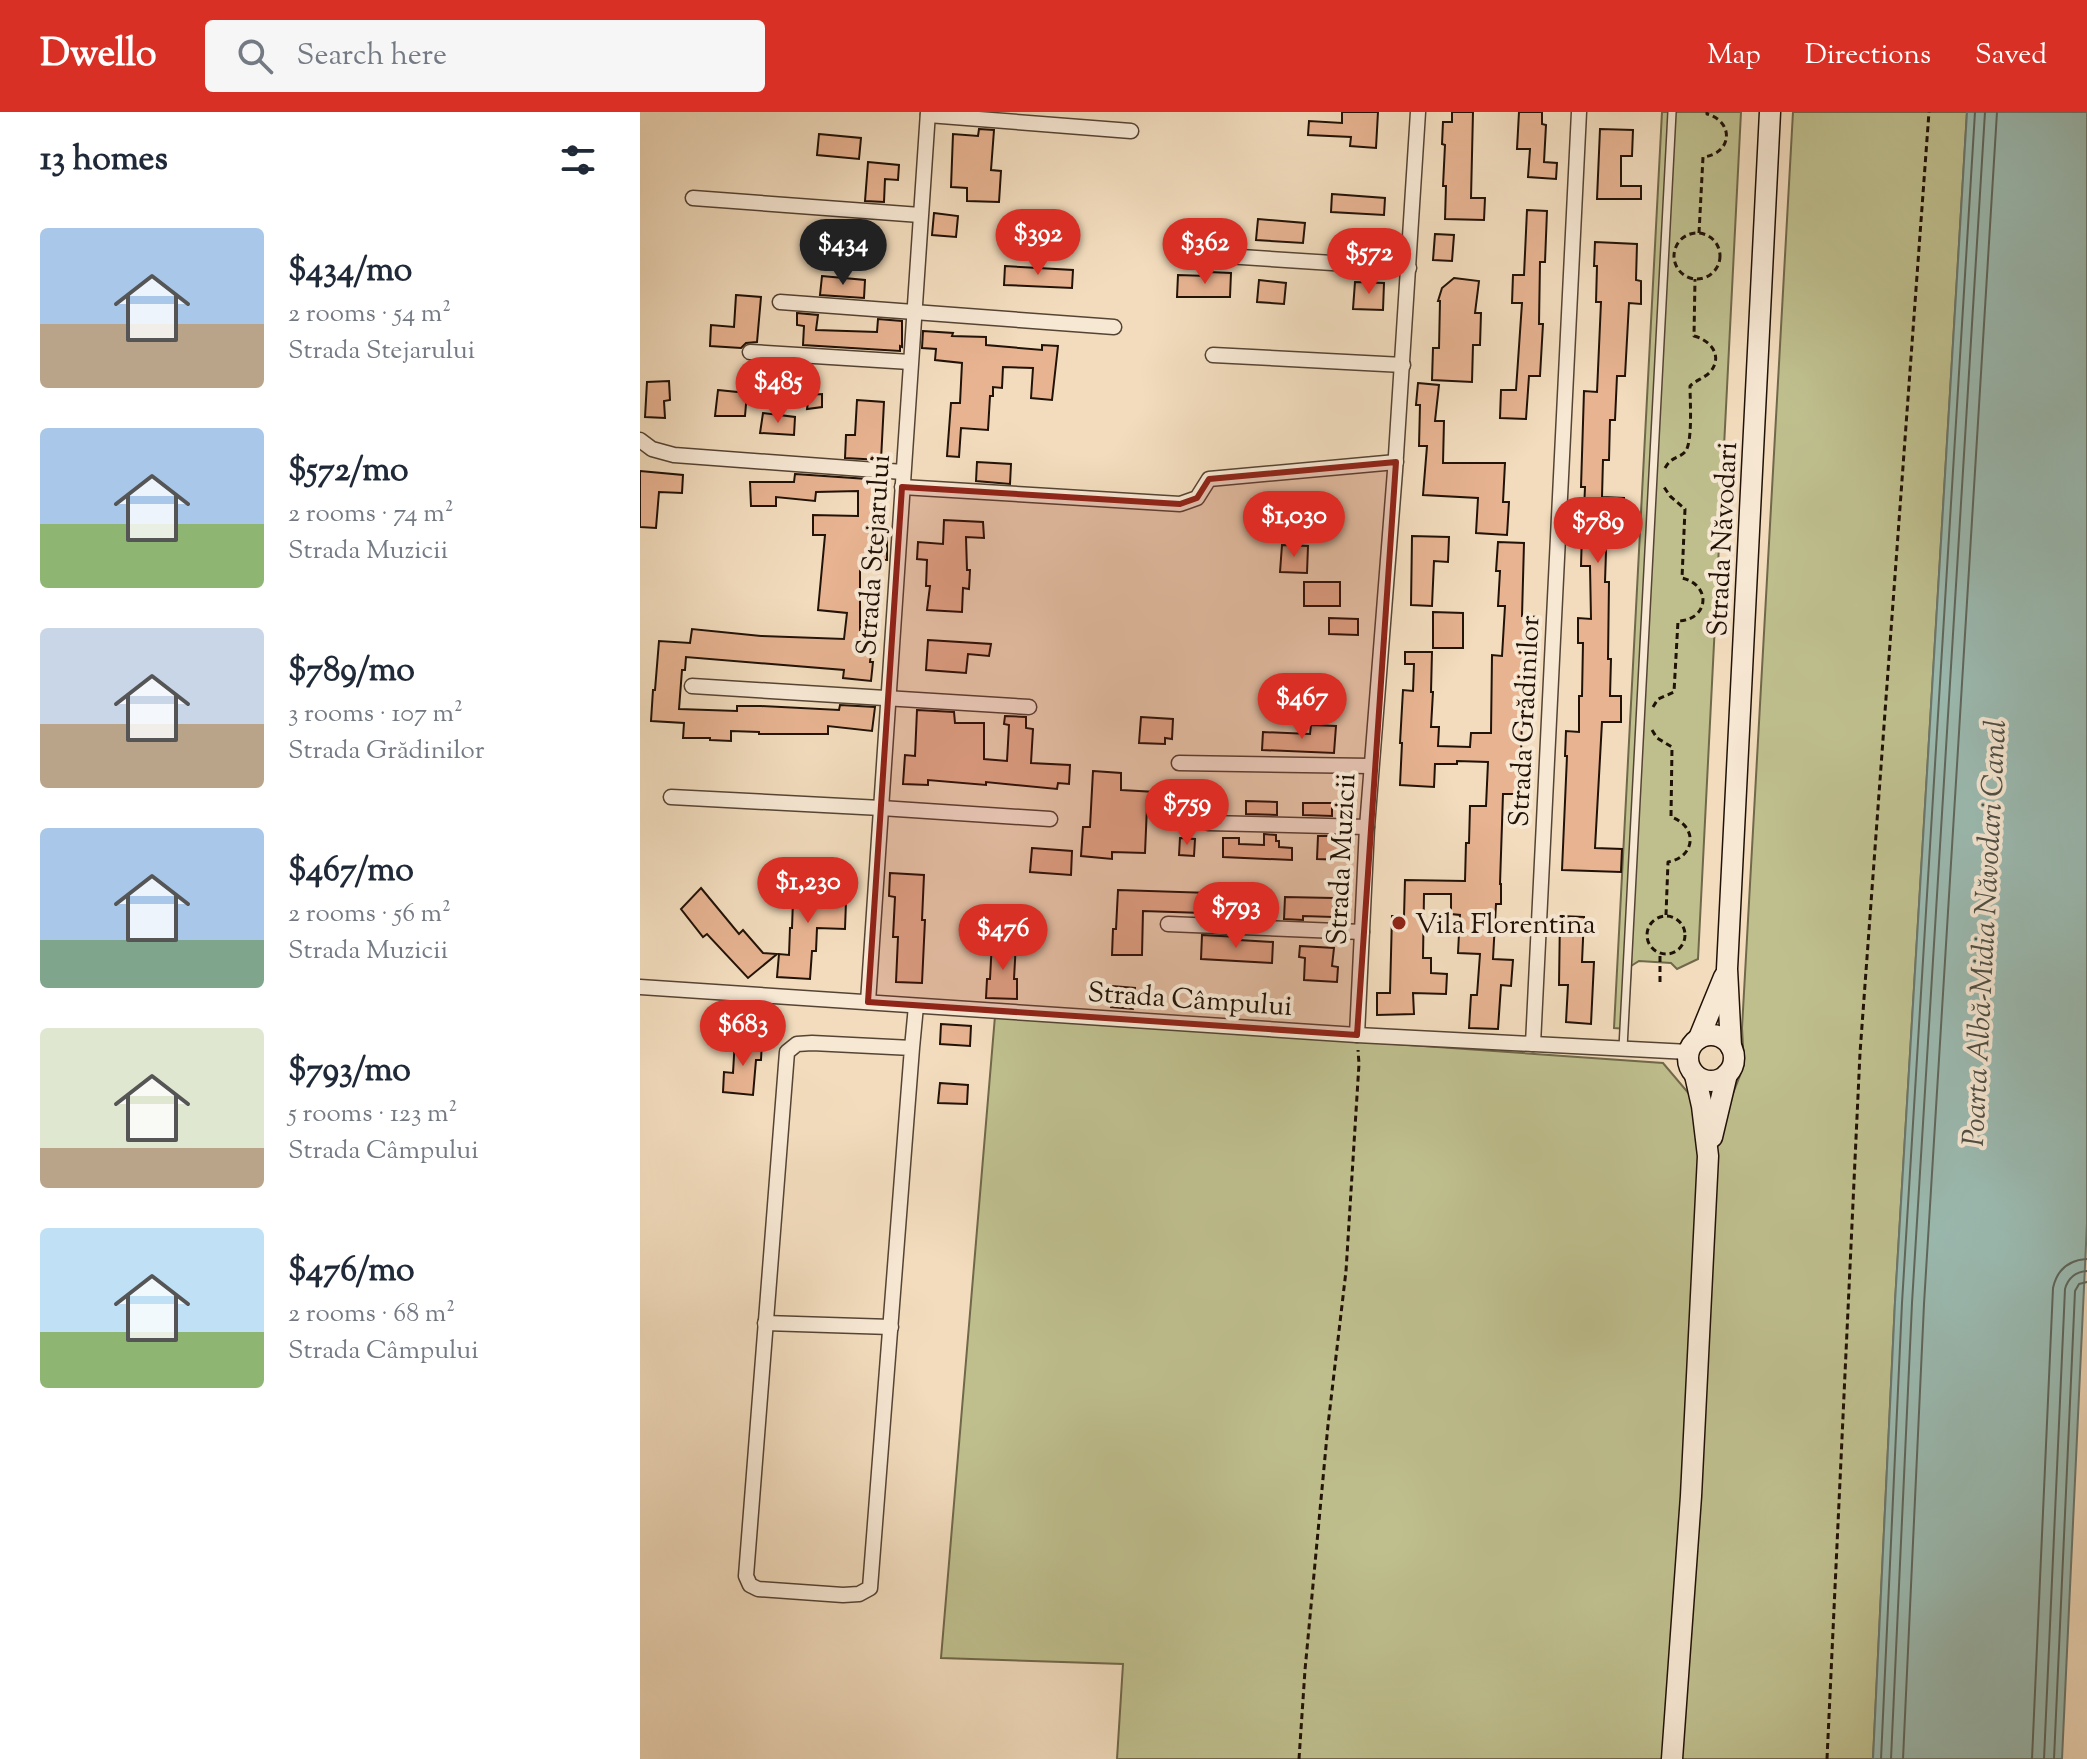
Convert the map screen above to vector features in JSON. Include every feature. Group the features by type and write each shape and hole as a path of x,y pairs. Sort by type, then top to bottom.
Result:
{"main road":[{"name":"Strada Năvodari","path":"1731,1047 1727,969 1770,112"},
{"name":"Strada Năvodari","path":"1694,1045 1727,969"},
{"path":"1672,1759 1691,1496 1708,1152 1702,1106 1695,1075 1688,1062 1694,1045 1712,1035 1726,1041 1731,1047 1734,1061 1727,1074 1708,1152"},
{"path":"1695,1075 1713,1081 1727,1074"}],"street":[{"name":"Strada Muzicii","path":"1357,1035 1371,766 1403,365 1418,112"},
{"name":"Strada Grădinilor","path":"1533,1044 1579,112"},
{"path":"928,114 1131,131"},
{"name":"Strada Stejarului","path":"868,1002 928,114"},
{"path":"693,198 920,215"},
{"path":"1180,253 1409,268"},
{"path":"780,302 1114,327"},
{"path":"750,352 910,362"},
{"path":"1213,355 1403,365"},
{"path":"640,440 652,449 674,455 903,472"},
{"path":"902,487 1180,504 1197,498 1209,479 1396,462"},
{"path":"692,686 1029,707"},
{"path":"1179,763 1371,766"},
{"path":"671,797 1050,819"},
{"path":"1208,823 1367,827"},
{"path":"1168,924 1362,932"},
{"name":"Strada Câmpului","path":"640,987 1357,1035 1623,1048 1694,1045"},
{"path":"912,1048 812,1043 797,1044 787,1052 746,1576 750,1585 758,1589 843,1595 859,1594 870,1588 916,1006"},
{"path":"765,1323 891,1327"}],"lane":[{"path":"1623,1048 1672,112"}],"path":[{"path":"1699,233 1703,157 1720,151 1726,139 1724,125 1707,112"},
{"path":"1827,1759 1860,1053 1929,112"},
{"path":"1699,233 1717,244 1720,258 1709,276 1695,279 1687,277 1676,266 1675,250 1684,238 1699,233"},
{"path":"1663,472 1672,458 1685,452 1689,443 1690,386 1710,372 1715,359 1711,345 1694,336 1695,279"},
{"path":"1650,714 1658,699 1674,692 1678,621 1697,614 1703,601 1699,587 1682,578 1685,509 1670,496 1663,481"},
{"path":"1650,723 1657,738 1672,747 1671,817 1684,824 1690,838 1690,845 1682,857 1668,862 1666,915"},
{"path":"1666,915 1678,920 1685,938 1672,953 1660,953 1650,946 1647,934 1650,923 1666,915"},
{"path":"1660,953 1660,982"},
{"path":"1299,1759 1328,1425 1346,1271 1359,1064 1357,1035"}],"highlighted area":[{"path":"1396,462 1357,1035 868,1002 902,487 1180,504 1197,498 1209,479"}],"green space":[{"path":"1662,112 1741,112 1698,959 1677,969 1671,963 1639,961 1631,966 1627,1029 1614,1028"},
{"path":"1793,112 1967,112 1895,1302 1873,1759 1117,1759 1123,1664 941,1658 995,1016 1663,1063 1690,1095 1732,1096 1744,1065 1742,1028"}],"water":[{"name":"Poarta Albă-Midia Năvodari Canal","path":"1967,112 2087,112 2087,1223 2062,1759 1873,1759 1895,1302"}],"building":[{"path":"1342,112 1378,112 1376,148 1350,146 1351,137 1308,135 1309,121 1342,123"},
{"path":"1452,112 1473,112 1471,198 1485,198 1484,220 1445,219 1443,122 1452,122"},
{"path":"1519,112 1542,112 1542,124 1546,125 1544,162 1557,163 1556,179 1528,177 1530,149 1517,149"},
{"path":"979,129 994,130 991,170 1001,171 999,202 967,201 967,188 951,187 953,134 978,136"},
{"path":"1600,129 1633,130 1632,156 1621,156 1621,186 1641,186 1641,199 1597,199"},
{"path":"819,134 861,138 859,159 817,155"},
{"path":"868,162 899,165 898,180 885,179 884,202 865,201"},
{"path":"1332,194 1385,198 1384,215 1331,212"},
{"path":"1527,210 1547,211 1545,262 1540,262 1539,324 1543,324 1540,376 1529,376 1526,419 1500,418 1501,390 1516,390 1522,303 1512,303 1513,275 1524,275"},
{"path":"934,213 958,216 956,237 932,235"},
{"path":"1258,219 1305,223 1303,243 1256,240"},
{"path":"1435,234 1454,235 1452,261 1433,260"},
{"path":"1595,242 1637,244 1636,280 1641,281 1641,304 1629,303 1625,376 1617,376 1615,420 1610,420 1609,460 1603,460 1602,497 1624,498 1624,510 1616,510 1615,521 1607,521 1605,582 1609,582 1610,696 1621,696 1621,722 1602,722 1595,848 1622,849 1621,872 1562,870 1566,731 1579,732 1579,696 1582,696 1583,643 1578,643 1578,618 1591,619 1590,566 1581,566 1582,531 1574,531 1575,511 1584,511 1585,487 1581,487 1584,391 1597,392 1601,302 1596,302"},
{"path":"1005,266 1073,270 1072,288 1004,285"},
{"path":"1209,272 1231,273 1230,297 1177,297 1178,275 1208,276"},
{"path":"822,276 865,280 864,298 820,295"},
{"path":"1454,278 1479,281 1475,313 1481,313 1480,345 1473,345 1472,382 1432,380 1433,348 1439,348 1438,301 1442,288"},
{"path":"1259,280 1286,283 1284,304 1257,302"},
{"path":"1355,282 1384,283 1383,310 1353,309"},
{"path":"736,295 761,297 757,342 746,343 741,348 710,346 711,325 734,327"},
{"path":"797,313 818,315 816,330 877,332 878,319 902,321 902,347 900,351 803,345 804,326 797,325"},
{"path":"923,331 986,337 986,345 1042,350 1042,345 1058,346 1052,400 1031,398 1033,368 1003,367 1002,388 993,387 993,396 990,396 988,430 961,428 959,457 947,456 951,403 960,403 962,363 935,360 936,349 922,348"},
{"path":"669,381 670,400 664,401 665,418 645,417 647,382"},
{"path":"1418,383 1439,385 1435,421 1444,421 1443,463 1505,463 1503,502 1509,502 1507,535 1476,533 1478,498 1423,495 1427,446 1419,446"},
{"path":"718,390 747,393 745,416 715,416"},
{"path":"822,394 822,407 807,409 809,395"},
{"path":"857,400 884,402 881,460 845,458 846,435 855,435"},
{"path":"763,413 795,417 794,435 760,433"},
{"path":"977,462 1011,464 1010,484 976,481"},
{"path":"640,471 683,475 682,493 659,492 656,528 640,527"},
{"path":"795,474 882,480 881,517 887,517 887,560 860,559 860,631 873,632 871,681 843,678 844,670 686,657 679,709 737,711 737,706 761,706 839,710 840,705 875,707 872,731 828,726 828,734 731,731 731,741 683,738 684,723 651,721 659,641 690,643 692,629 761,636 844,639 847,613 818,610 825,535 813,535 813,515 858,516 858,491 816,492 815,501 776,497 776,506 751,506 750,482 794,482"},
{"path":"944,520 983,522 984,538 966,537 969,589 963,588 962,612 927,610 930,586 926,586 927,560 917,559 918,542 943,544"},
{"path":"1412,536 1449,537 1448,562 1434,561 1432,606 1411,605"},
{"path":"1498,542 1524,543 1522,616 1538,617 1537,646 1527,646 1520,794 1503,794 1501,904 1496,904 1493,959 1513,960 1511,986 1501,985 1498,1029 1469,1028 1471,995 1477,995 1480,954 1458,953 1460,915 1451,914 1451,894 1424,894 1423,958 1431,958 1431,973 1447,974 1446,994 1413,993 1414,1014 1377,1015 1377,993 1390,993 1392,916 1404,916 1405,880 1465,881 1470,806 1486,806 1488,762 1435,764 1434,787 1400,785 1403,690 1413,691 1414,664 1405,664 1405,652 1432,652 1431,727 1439,727 1438,746 1470,747 1471,733 1491,733 1492,655 1502,656 1505,606 1498,606"},
{"path":"1282,545 1308,546 1307,573 1280,572"},
{"path":"1304,582 1340,582 1340,606 1304,606"},
{"path":"1433,612 1463,613 1463,648 1433,648"},
{"path":"1329,618 1358,619 1358,635 1329,634"},
{"path":"928,640 991,644 989,656 968,654 966,673 926,670"},
{"path":"917,710 954,712 955,723 984,723 984,759 1007,761 1009,725 1004,724 1005,716 1026,717 1026,728 1033,729 1031,763 1070,765 1069,784 1058,783 1057,789 928,780 928,785 903,784 905,755 915,756"},
{"path":"1141,717 1173,719 1172,739 1165,738 1165,744 1139,743"},
{"path":"1311,725 1336,726 1334,753 1262,750 1263,732 1310,734"},
{"path":"1093,771 1121,773 1121,790 1156,792 1155,806 1147,806 1145,853 1112,852 1112,859 1081,856 1083,827 1090,827"},
{"path":"1191,800 1220,801 1219,813 1191,817"},
{"path":"1246,801 1277,802 1277,815 1246,814"},
{"path":"1303,803 1332,803 1332,816 1303,815"},
{"path":"1264,834 1276,835 1279,847 1292,848 1292,860 1223,857 1223,838 1239,838 1239,844 1264,845"},
{"path":"1318,836 1332,836 1331,841 1344,841 1343,860 1317,859"},
{"path":"1180,838 1195,839 1194,856 1179,855"},
{"path":"1032,848 1072,851 1071,875 1030,872"},
{"path":"794,873 820,874 819,900 846,901 845,929 817,928 810,979 777,977 779,954 789,955"},
{"path":"890,873 924,875 922,983 896,982 898,937 893,937 895,897 889,896"},
{"path":"701,888 739,934 743,930 763,953 777,954 748,978 707,934 703,937 681,909"},
{"path":"1118,890 1230,892 1230,917 1143,911 1142,955 1112,955"},
{"path":"1285,897 1333,898 1333,917 1284,919"},
{"path":"1560,916 1584,917 1582,962 1594,962 1591,1024 1566,1022 1568,985 1559,985"},
{"path":"1202,935 1273,942 1272,963 1201,959"},
{"path":"992,941 1016,942 1014,979 1017,979 1017,999 986,998"},
{"path":"1300,946 1334,948 1332,966 1338,967 1337,982 1304,980 1305,958 1299,957"},
{"path":"1112,986 1135,988 1133,1009 1111,1007"},
{"path":"941,1024 971,1026 970,1046 940,1044"},
{"path":"735,1039 762,1041 761,1060 756,1060 753,1095 723,1092 724,1072 733,1073"},
{"path":"940,1083 968,1085 967,1104 938,1103"}],"place":[{"name":"Vila Florentina","path":"1399,923"}]}
